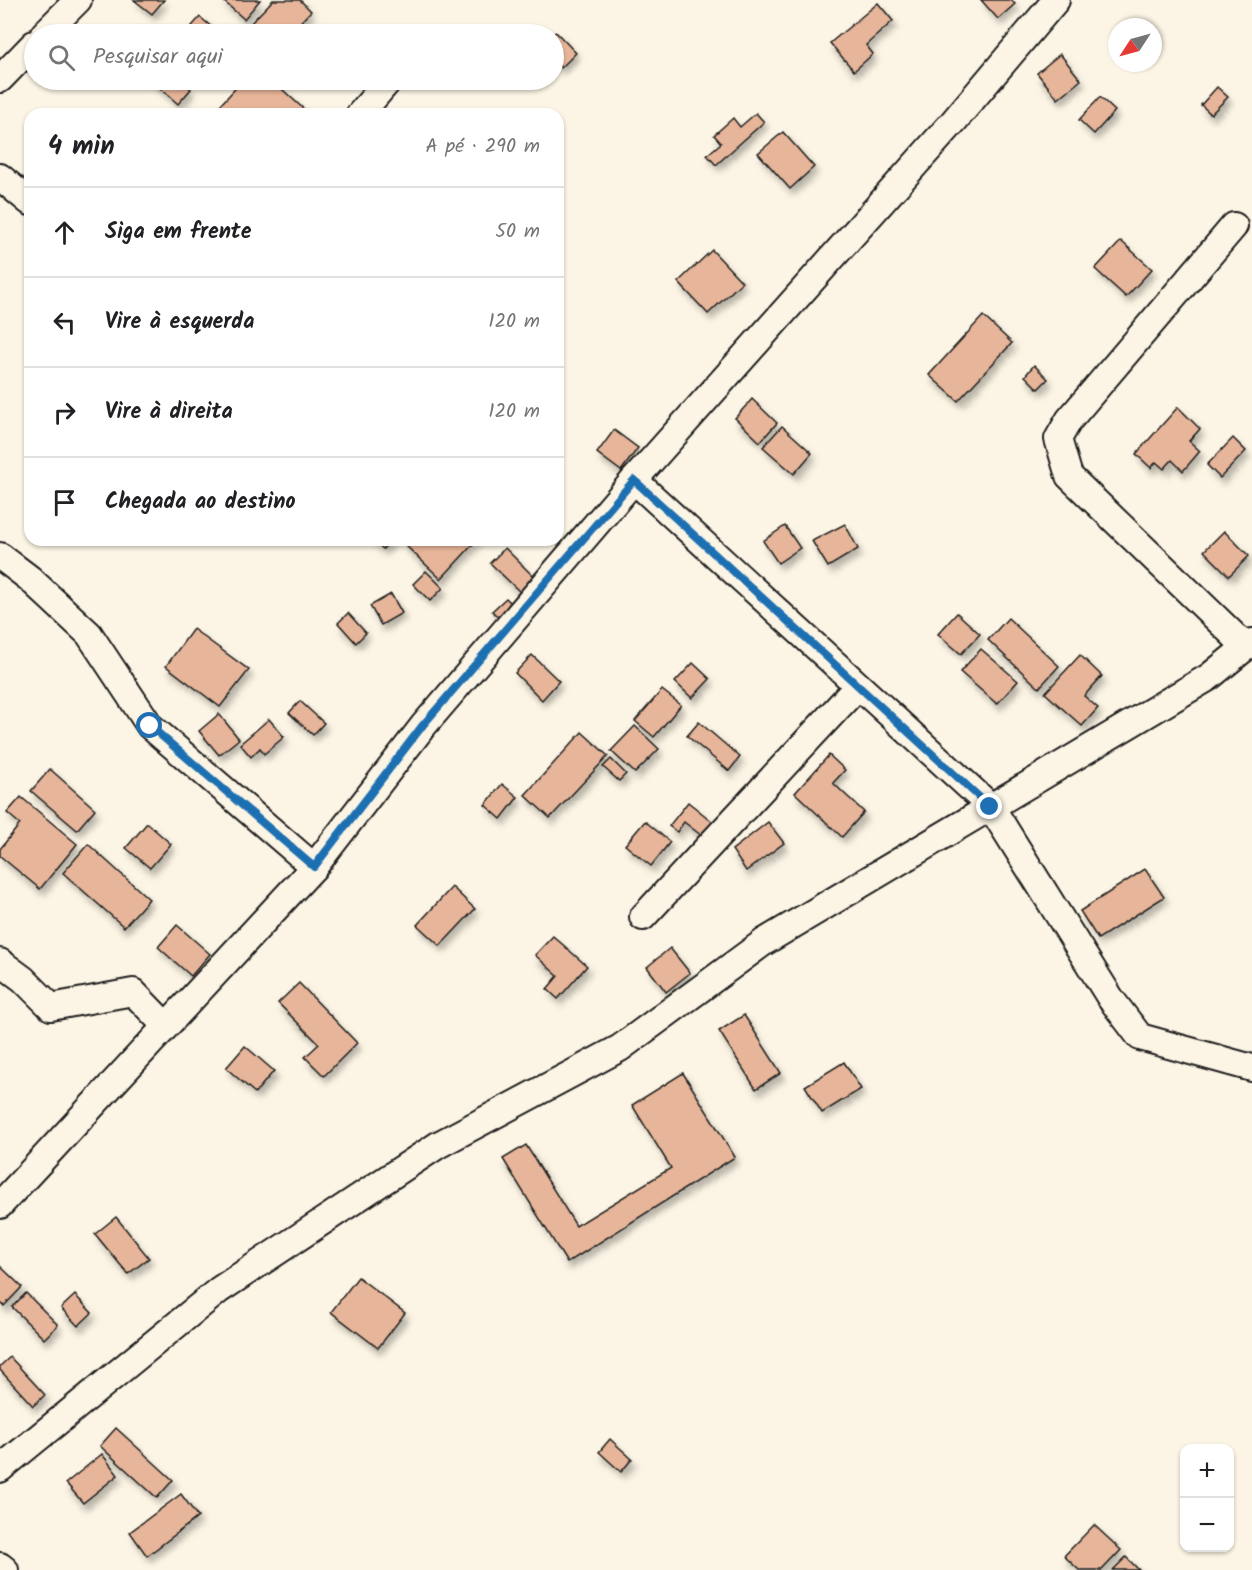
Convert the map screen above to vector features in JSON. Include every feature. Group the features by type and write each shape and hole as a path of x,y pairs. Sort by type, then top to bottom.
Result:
{"street":[{"path":"54,24 78,0"},
{"path":"0,1205 314,867 423,725 634,480 954,121 1056,0"},
{"path":"0,79 24,54"},
{"path":"365,108 380,90"},
{"path":"0,177 24,197"},
{"path":"0,1469 219,1290 438,1145 620,1048 764,942 1209,677 1249,645 1069,476 1058,439 1069,420 1234,226"},
{"path":"634,480 990,807 1110,999 1140,1037 1252,1068"},
{"path":"0,556 29,578 89,634 150,726 314,867"},
{"path":"643,917 858,686"},
{"path":"0,962 23,979 51,1007 133,992 165,1025"},
{"path":"0,1566 5,1570"}],"building":[{"path":"134,0 164,0 152,14"},
{"path":"222,0 260,0 244,19"},
{"path":"273,0 300,0 311,11 299,24 250,24"},
{"path":"981,0 1011,0 1015,4 998,19"},
{"path":"878,3 893,21 866,45 873,54 854,71 830,43"},
{"path":"200,17 208,24 194,24"},
{"path":"564,40 576,53 564,65"},
{"path":"1060,54 1081,80 1058,99 1037,73"},
{"path":"1217,87 1228,97 1211,114 1201,105"},
{"path":"162,90 190,90 178,104"},
{"path":"234,90 283,90 303,108 217,108"},
{"path":"1100,97 1115,111 1094,134 1079,120"},
{"path":"756,113 764,122 716,165 707,155 721,143 714,135 733,118 740,127"},
{"path":"783,132 814,167 790,189 758,153"},
{"path":"1121,241 1152,269 1126,297 1095,269"},
{"path":"712,250 742,282 708,314 678,282"},
{"path":"983,316 1012,343 958,401 929,375"},
{"path":"1034,365 1048,379 1038,389 1025,376"},
{"path":"752,399 777,423 760,442 735,418"},
{"path":"1178,407 1200,429 1189,441 1200,451 1183,471 1172,460 1164,469 1156,462 1151,468 1136,454"},
{"path":"782,426 812,453 794,474 763,447"},
{"path":"614,430 638,448 621,471 597,453"},
{"path":"1233,438 1246,451 1220,478 1207,465"},
{"path":"845,524 858,549 828,567 812,541"},
{"path":"785,526 800,548 778,563 763,541"},
{"path":"1224,531 1249,556 1229,576 1204,551"},
{"path":"406,546 471,546 441,579"},
{"path":"505,548 534,577 520,592 490,563"},
{"path":"426,571 443,588 430,601 413,584"},
{"path":"391,594 402,613 381,625 370,606"},
{"path":"506,598 514,606 500,619 492,611"},
{"path":"348,613 366,633 356,643 338,623"},
{"path":"957,613 980,634 961,654 938,634"},
{"path":"1008,618 1059,666 1039,688 988,640"},
{"path":"193,629 249,670 220,707 166,666"},
{"path":"981,649 1018,681 997,704 960,672"},
{"path":"532,655 559,681 542,700 515,673"},
{"path":"1080,655 1102,676 1084,696 1098,708 1082,726 1045,693"},
{"path":"693,663 710,679 692,698 675,682"},
{"path":"662,690 681,705 654,737 635,721"},
{"path":"300,701 324,723 313,735 289,713"},
{"path":"219,714 239,739 219,755 199,731"},
{"path":"269,719 284,737 264,754 260,748 251,757 240,744"},
{"path":"699,722 740,757 729,771 687,736"},
{"path":"635,726 659,749 635,773 611,751"},
{"path":"582,732 608,756 550,818 525,795"},
{"path":"829,755 845,770 833,783 864,812 842,837 795,793"},
{"path":"611,759 626,774 619,781 603,767"},
{"path":"50,769 95,809 77,830 31,791"},
{"path":"502,784 518,797 501,819 485,805"},
{"path":"21,797 77,844 40,889 0,856 0,849 20,824 7,813"},
{"path":"688,802 713,822 702,836 684,822 677,832 669,826"},
{"path":"645,821 670,842 651,866 625,845"},
{"path":"768,822 784,843 746,871 732,850"},
{"path":"147,823 171,844 150,868 126,848"},
{"path":"88,844 149,899 124,927 63,873"},
{"path":"1145,869 1164,897 1098,939 1080,911"},
{"path":"452,887 475,909 440,946 417,925"},
{"path":"177,925 210,954 191,976 158,947"},
{"path":"553,936 587,966 558,999 547,989 558,976 535,955"},
{"path":"670,948 690,973 666,992 647,967"},
{"path":"299,983 357,1043 324,1076 305,1057 319,1044 278,1003"},
{"path":"744,1015 781,1073 756,1089 719,1031"},
{"path":"245,1046 274,1071 255,1093 226,1068"},
{"path":"844,1062 861,1089 822,1113 805,1086"},
{"path":"683,1073 735,1157 567,1263 503,1159 526,1145 576,1226 671,1168 632,1105"},
{"path":"116,1217 149,1258 128,1274 95,1234"},
{"path":"0,1266 22,1287 4,1306 0,1302"},
{"path":"358,1277 405,1313 378,1348 331,1312"},
{"path":"26,1293 58,1325 44,1339 12,1307"},
{"path":"75,1295 92,1313 78,1326 61,1308"},
{"path":"10,1357 45,1395 33,1406 0,1370 0,1366"},
{"path":"116,1428 173,1480 157,1498 100,1446"},
{"path":"610,1439 632,1459 621,1472 599,1452"},
{"path":"102,1454 118,1475 83,1503 66,1483"},
{"path":"181,1494 198,1517 147,1556 130,1532"},
{"path":"1094,1525 1121,1550 1102,1570 1079,1570 1064,1556"},
{"path":"1126,1557 1139,1570 1113,1570"}],"route":[{"path":"150,726 314,867 423,725 634,480 990,807"}]}
